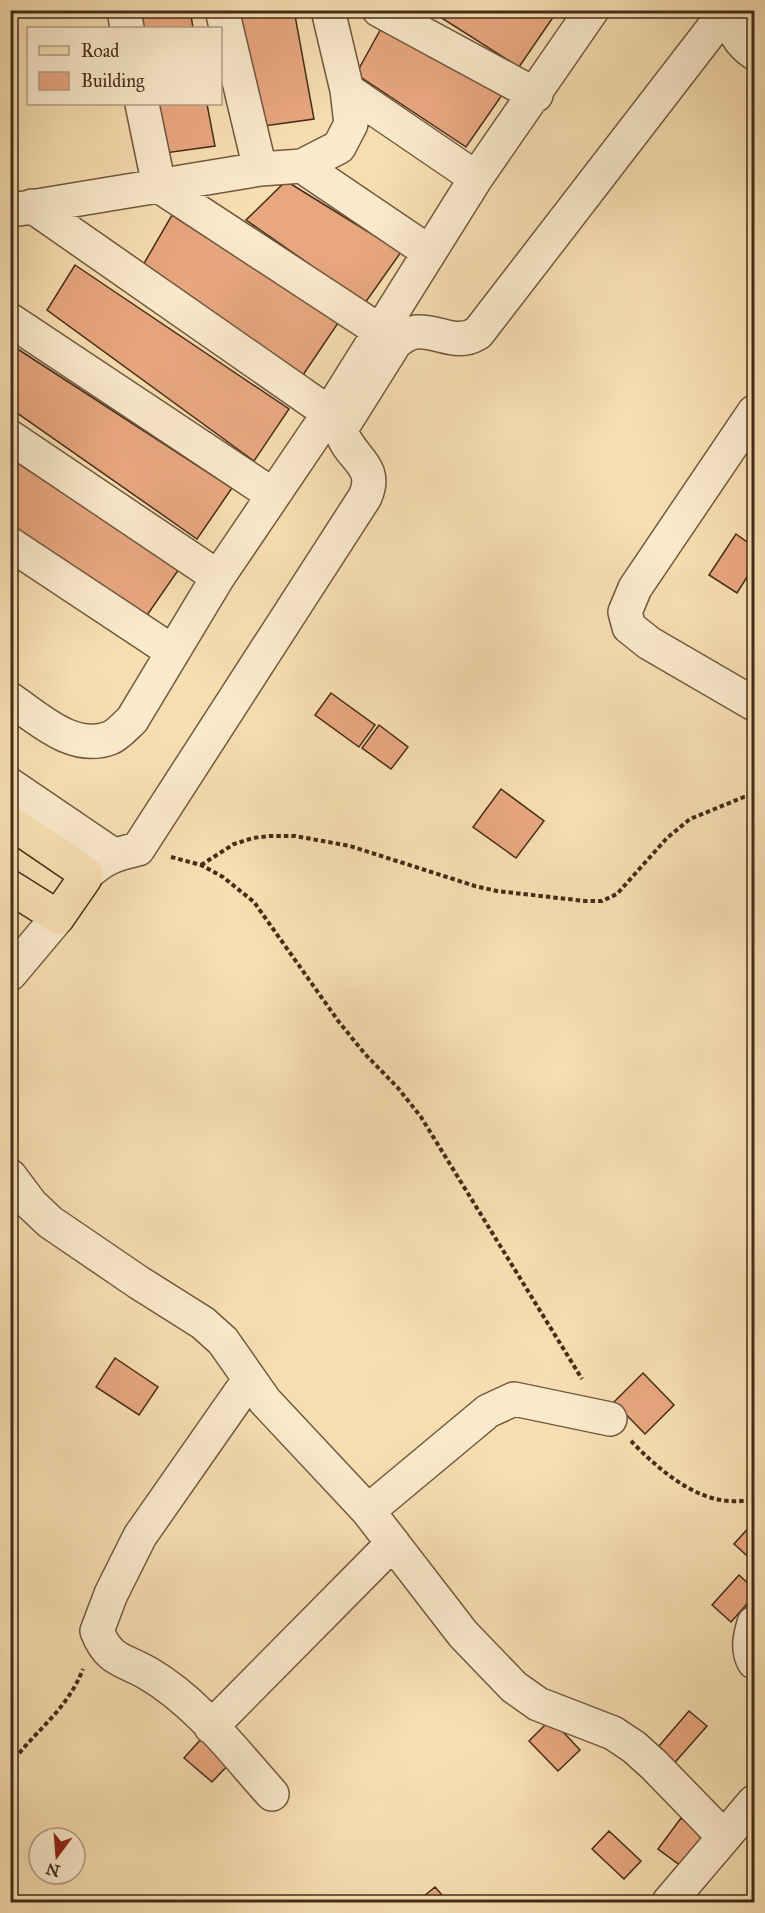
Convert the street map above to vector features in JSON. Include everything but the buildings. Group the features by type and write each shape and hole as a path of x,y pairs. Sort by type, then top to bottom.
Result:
{"main road":[{"path":"10,822 86,874 85,879 58,917 10,887"}],"street":[{"path":"124,10 127,27"},
{"path":"222,10 260,170"},
{"path":"21,207 260,170 303,166 339,147 351,123 347,90 328,10"},
{"path":"379,10 536,95"},
{"path":"727,10 734,33 744,46 754,53"},
{"path":"86,874 102,860 125,852 365,497 370,486 369,472 347,444 341,429 395,343 408,334 418,332 460,340 470,339 478,333 727,10"},
{"path":"10,699 61,733 86,742 112,738 132,720 218,577 329,413 476,178 536,95 585,13"},
{"path":"347,90 476,178"},
{"path":"142,105 159,186 380,331"},
{"path":"303,166 429,252"},
{"path":"21,207 329,413"},
{"path":"10,320 273,495"},
{"path":"754,412 636,588 625,612 629,627 649,643 754,704"},
{"path":"10,437 218,577"},
{"path":"10,544 173,652"},
{"path":"10,785 125,852"},
{"path":"17,955 58,917"},
{"path":"10,1176 31,1204 50,1222 210,1329 224,1341 265,1401 368,1511 463,1634 514,1686 538,1704 613,1733 634,1747 724,1837"},
{"path":"249,1380 140,1536 111,1594 97,1631 103,1646 117,1659 148,1673 192,1705 272,1794"},
{"path":"368,1511 488,1411 513,1399 610,1419"},
{"path":"212,1727 393,1544"},
{"path":"754,1623 749,1639 754,1662"},
{"path":"669,1902 754,1802"}],"path":[{"path":"201,865 234,844 253,838 295,836 350,846 486,888 585,901 602,901 617,894 667,838 690,819 744,796 754,796"},
{"path":"125,852 201,865 223,877 254,902 339,1022 421,1116 587,1389 610,1419 665,1472 697,1492 714,1499 732,1502 754,1499"},
{"path":"10,1765 65,1704 76,1686 97,1631"}]}
